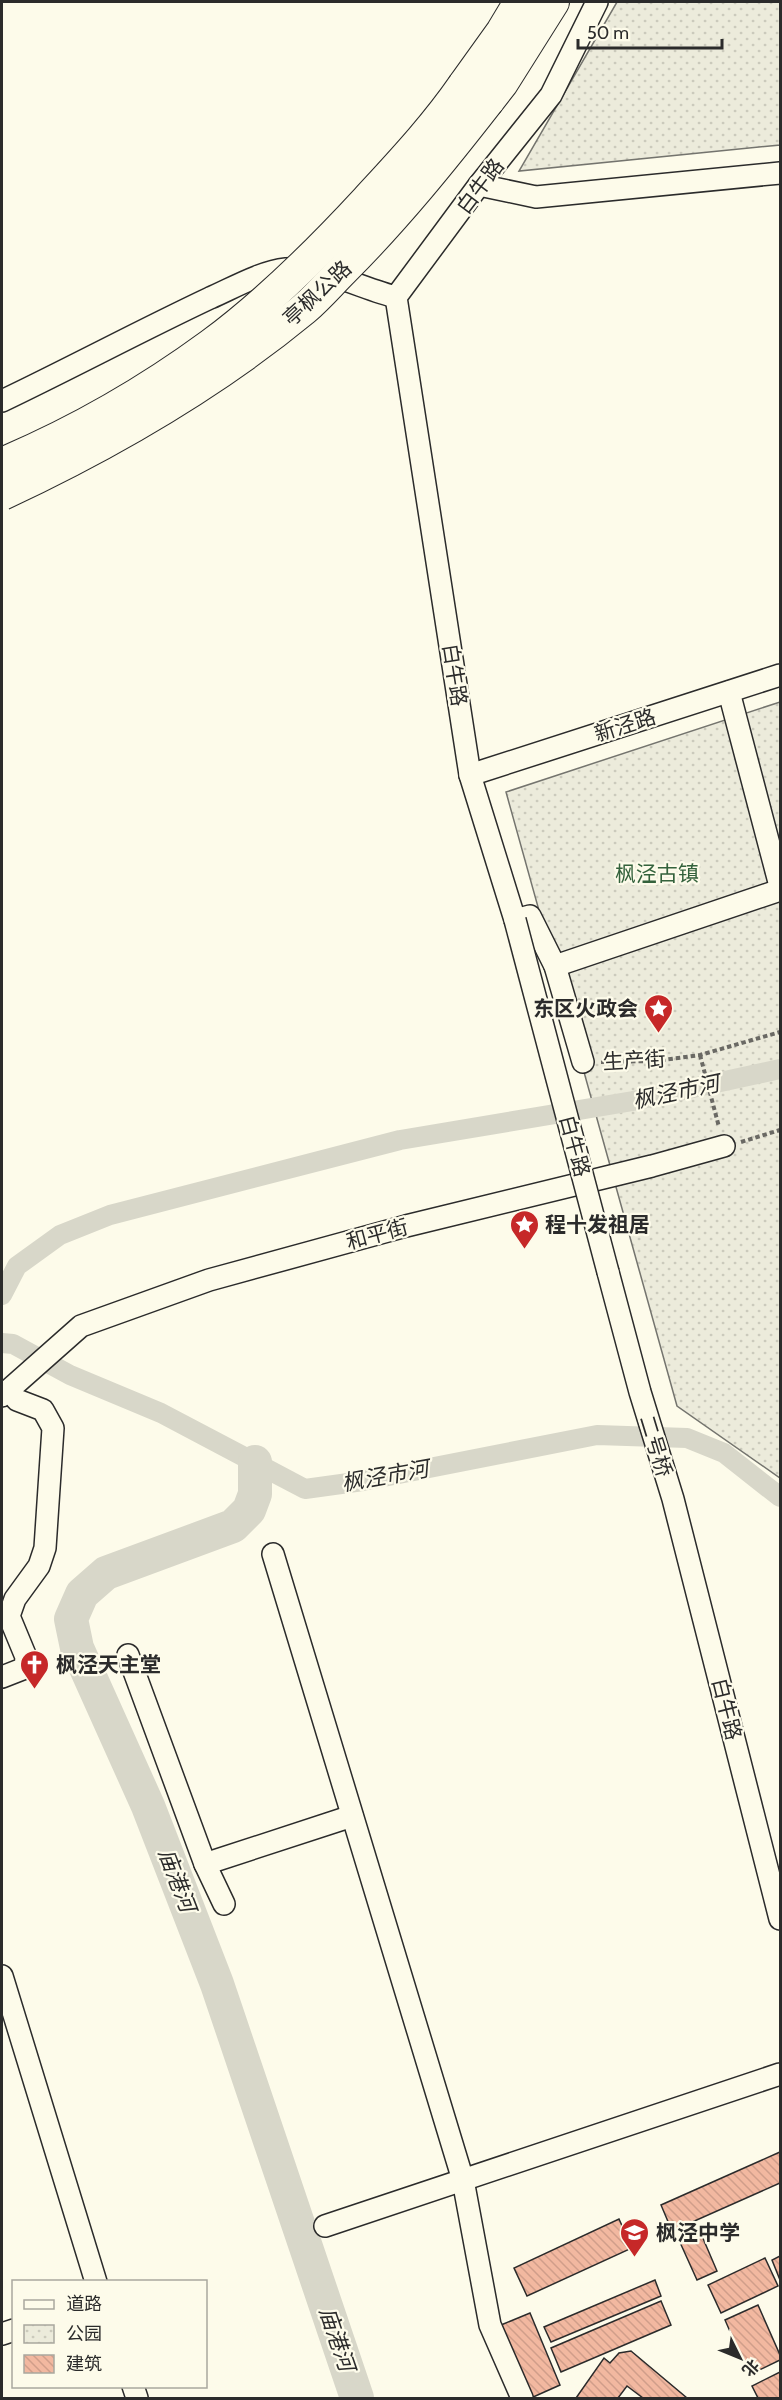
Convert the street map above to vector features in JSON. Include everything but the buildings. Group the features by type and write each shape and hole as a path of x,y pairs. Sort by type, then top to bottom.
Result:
{"highway":[{"name":"亭枫公路","path":"2,494 61,466 158,412 222,372 305,307 393,217 431,174 476,93 502,32 520,2"},
{"name":"亭枫公路","path":"2,464 48,444 155,383 211,345 252,312 289,280 414,149 476,93 502,83 553,2"}],"street":[{"name":"白牛路","path":"597,2 551,95 479,185 396,297 470,775 515,920 640,1392"},
{"path":"479,185 536,197 780,173"},
{"path":"2,401 192,307 258,277 287,269 322,273 396,297"},
{"name":"新泾路","path":"470,775 780,675"},
{"path":"555,966 780,888 729,692"},
{"name":"生产街","path":"515,920 530,915 555,966 583,1062"},
{"name":"和平街","path":"11,1388 52,1349 81,1326 209,1280 406,1226 567,1188 724,1146"},
{"path":"2,1677 25,1668 26,1657 9,1616 15,1599 39,1566 45,1548 53,1428 43,1410 17,1400 11,1388"},
{"name":"二号桥","path":"640,1392 673,1499"},
{"name":"白牛路","path":"673,1499 780,1919"},
{"path":"273,1554 463,2180 490,2325 522,2398"},
{"path":"128,1654 205,1864 224,1904"},
{"path":"205,1864 352,1816"},
{"path":"2,1976 95,2280"},
{"path":"325,2226 780,2074"}],"path":[{"name":"生产街","path":"583,1062 656,1060 700,1055 780,1032"},
{"path":"700,1055 724,1146 780,1130"}],"green space":[{"path":"617,2 780,2 780,145 519,171"},
{"name":"枫泾古镇","path":"780,702 780,1478 677,1406 506,792"}],"waterway":[{"name":"枫泾市河","path":"2,1295 17,1266 60,1235 110,1215 400,1140 633,1101 780,1069"},
{"name":"枫泾市河","path":"2,1343 13,1344 70,1375 161,1413 305,1489 363,1481 597,1435 687,1438 724,1453 780,1497"},
{"name":"庙港河","path":"255,1462 255,1494 249,1510 233,1526 106,1573 82,1594 71,1619 77,1648 148,1806 217,1984 357,2398"}],"place":[{"name":"东区火政会","path":"659,1034"},
{"name":"程十发祖居","path":"524,1250"},
{"name":"枫泾天主堂","path":"35,1690"},
{"name":"枫泾中学","path":"635,2258"}]}
